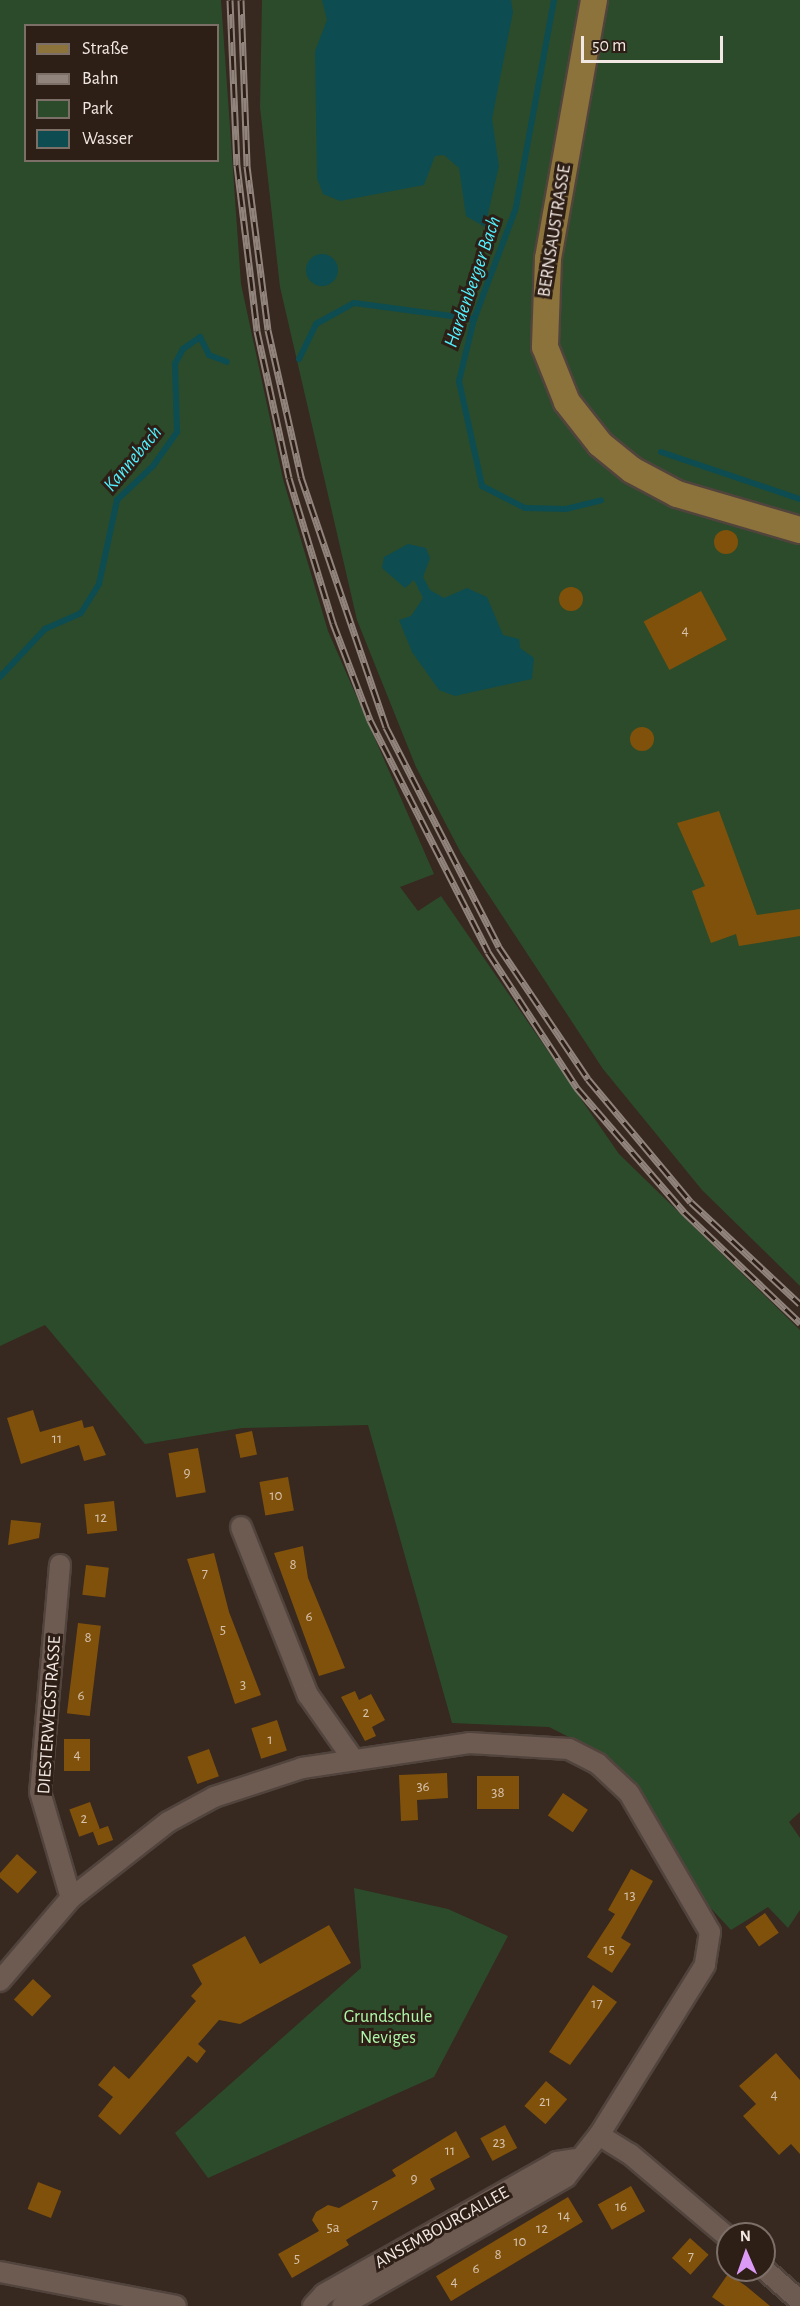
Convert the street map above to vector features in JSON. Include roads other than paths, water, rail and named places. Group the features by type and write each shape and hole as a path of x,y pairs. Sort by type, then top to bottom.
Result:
{"main road":[{"name":"BERNSAUSTRASSE","path":"594,0 542,308 545,347 567,402 600,444 677,494 800,530"}],"street":[{"path":"0,1981 71,1898 168,1822 214,1797 302,1768 353,1759 308,1695 241,1527"},
{"name":"DIESTERWEGSTRASSE","path":"60,1564 40,1792 71,1898"},
{"name":"ANSEMBOURGALLEE","path":"342,2306 566,2177 577,2159 599,2135 705,1965 710,1932 629,1793 598,1764 569,1749 470,1743 353,1759"},
{"path":"599,2135 630,2154 716,2227"},
{"name":"ANSEMBOURGALLEE","path":"313,2306 324,2294 557,2162 577,2159"},
{"path":"0,2272 176,2306"},
{"path":"776,2280 800,2301"}],"water":[{"path":"322,0 511,0 513,12 492,119 499,166 485,227 466,216 459,168 444,155 435,156 424,185 340,201 323,194 317,178 315,51 327,20"},
{"path":"322,254 333,259 338,270 333,281 322,286 311,281 306,270 311,259"},
{"path":"408,544 426,548 430,558 423,577 430,590 444,598 467,588 487,597 503,635 519,639 520,648 534,658 532,679 455,696 439,690 412,652 399,620 411,616 423,598 414,580 405,588 382,568 384,557"}],"waterway":[{"name":"Hardenberger Bach","path":"554,0 516,208 474,319 459,381 482,486 525,508 566,509 601,500"},
{"name":"Kannebach","path":"299,359 316,324 354,303 474,319"},
{"name":"Kannebach","path":"0,677 45,629 81,613 99,584 117,500 153,466 177,432 175,364 183,349 200,337 209,355 227,362"},
{"name":"Hardenberger Bach","path":"661,452 800,499"}],"railway":[{"path":"230,0 237,165 257,331 289,478 333,623 370,720 488,952 577,1088 684,1212 800,1323"},
{"path":"241,0 247,166 268,330 301,477 386,727 499,947 588,1079 691,1202 800,1304"}],"park label":[{"name":"Grundschule Neviges","path":"388,2028"}]}
